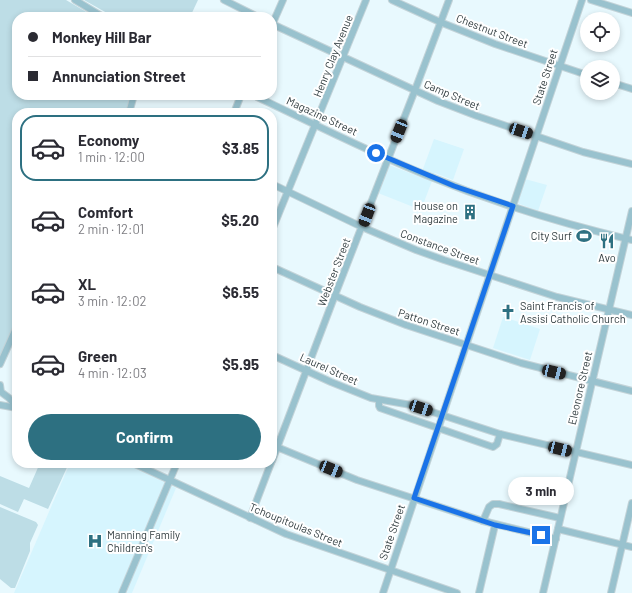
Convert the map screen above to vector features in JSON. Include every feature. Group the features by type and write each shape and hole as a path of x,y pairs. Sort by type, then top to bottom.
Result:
{"street":[{"path":"74,0 94,12"},
{"path":"224,0 248,12"},
{"path":"277,14 283,0"},
{"name":"Henry Clay Avenue","path":"277,218 366,0"},
{"name":"Chestnut Street","path":"392,0 440,22 495,44 580,73"},
{"name":"Webster Street","path":"277,441 362,227 449,0"},
{"name":"State Street","path":"382,593 582,0"},
{"path":"591,0 632,13"},
{"name":"Camp Street","path":"277,27 415,90 477,116 583,152 632,164"},
{"path":"620,85 632,89"},
{"name":"Magazine Street","path":"263,100 388,159 454,186 590,230 629,239"},
{"name":"Constance Street","path":"277,186 362,227 416,250 557,297 632,315"},
{"name":"Eleonore Street","path":"543,593 609,310 629,239 632,210"},
{"name":"Patton Street","path":"277,269 385,318 521,363 632,390"},
{"path":"0,364 12,337"},
{"name":"Laurel Street","path":"277,357 331,382 371,398 411,405 500,434 632,465"},
{"path":"0,389 12,402"},
{"name":"Laurel Street","path":"379,400 380,408 437,429 493,447 497,444 500,434"},
{"path":"0,406 12,407"},
{"path":"277,447 357,480 495,525 556,539"},
{"name":"Tchoupitoulas Street","path":"143,468 286,534 457,593"},
{"path":"122,593 175,468"},
{"name":"Webster Street","path":"250,518 270,468"},
{"path":"611,593 632,503"},
{"path":"483,521 489,507 493,504 560,518"},
{"path":"479,593 495,525"},
{"path":"558,529 632,546"}],"shaded area":[{"path":"0,0 66,0 86,12 12,12 12,100 132,100 130,108 12,108 12,337 0,362"},
{"path":"84,0 198,0 192,12 105,12"},
{"path":"434,139 464,149 453,180 435,173 421,210 378,193 389,165 420,177"},
{"path":"525,179 547,185 538,211 517,203"},
{"path":"503,317 540,329 530,360 493,348"},
{"path":"38,468 67,468 48,509 24,499 18,512 0,504 0,476 29,488"},
{"name":"Manning Family Children's","path":"68,468 135,468 176,488 132,593 14,593"},
{"path":"0,507 36,522 38,525 30,543 30,551 15,588 11,588 0,579"}],"place":[{"name":"House on Magazine","path":"470,212"},
{"name":"City Surf","path":"584,236"},
{"name":"Avo","path":"607,241"},
{"name":"Saint Francis of Assisi Catholic Church","path":"508,312"},
{"name":"Manning Family Children's","path":"95,541"}],"route":[{"path":"376,153 425,175 513,206 414,498 495,525 541,535"}]}
